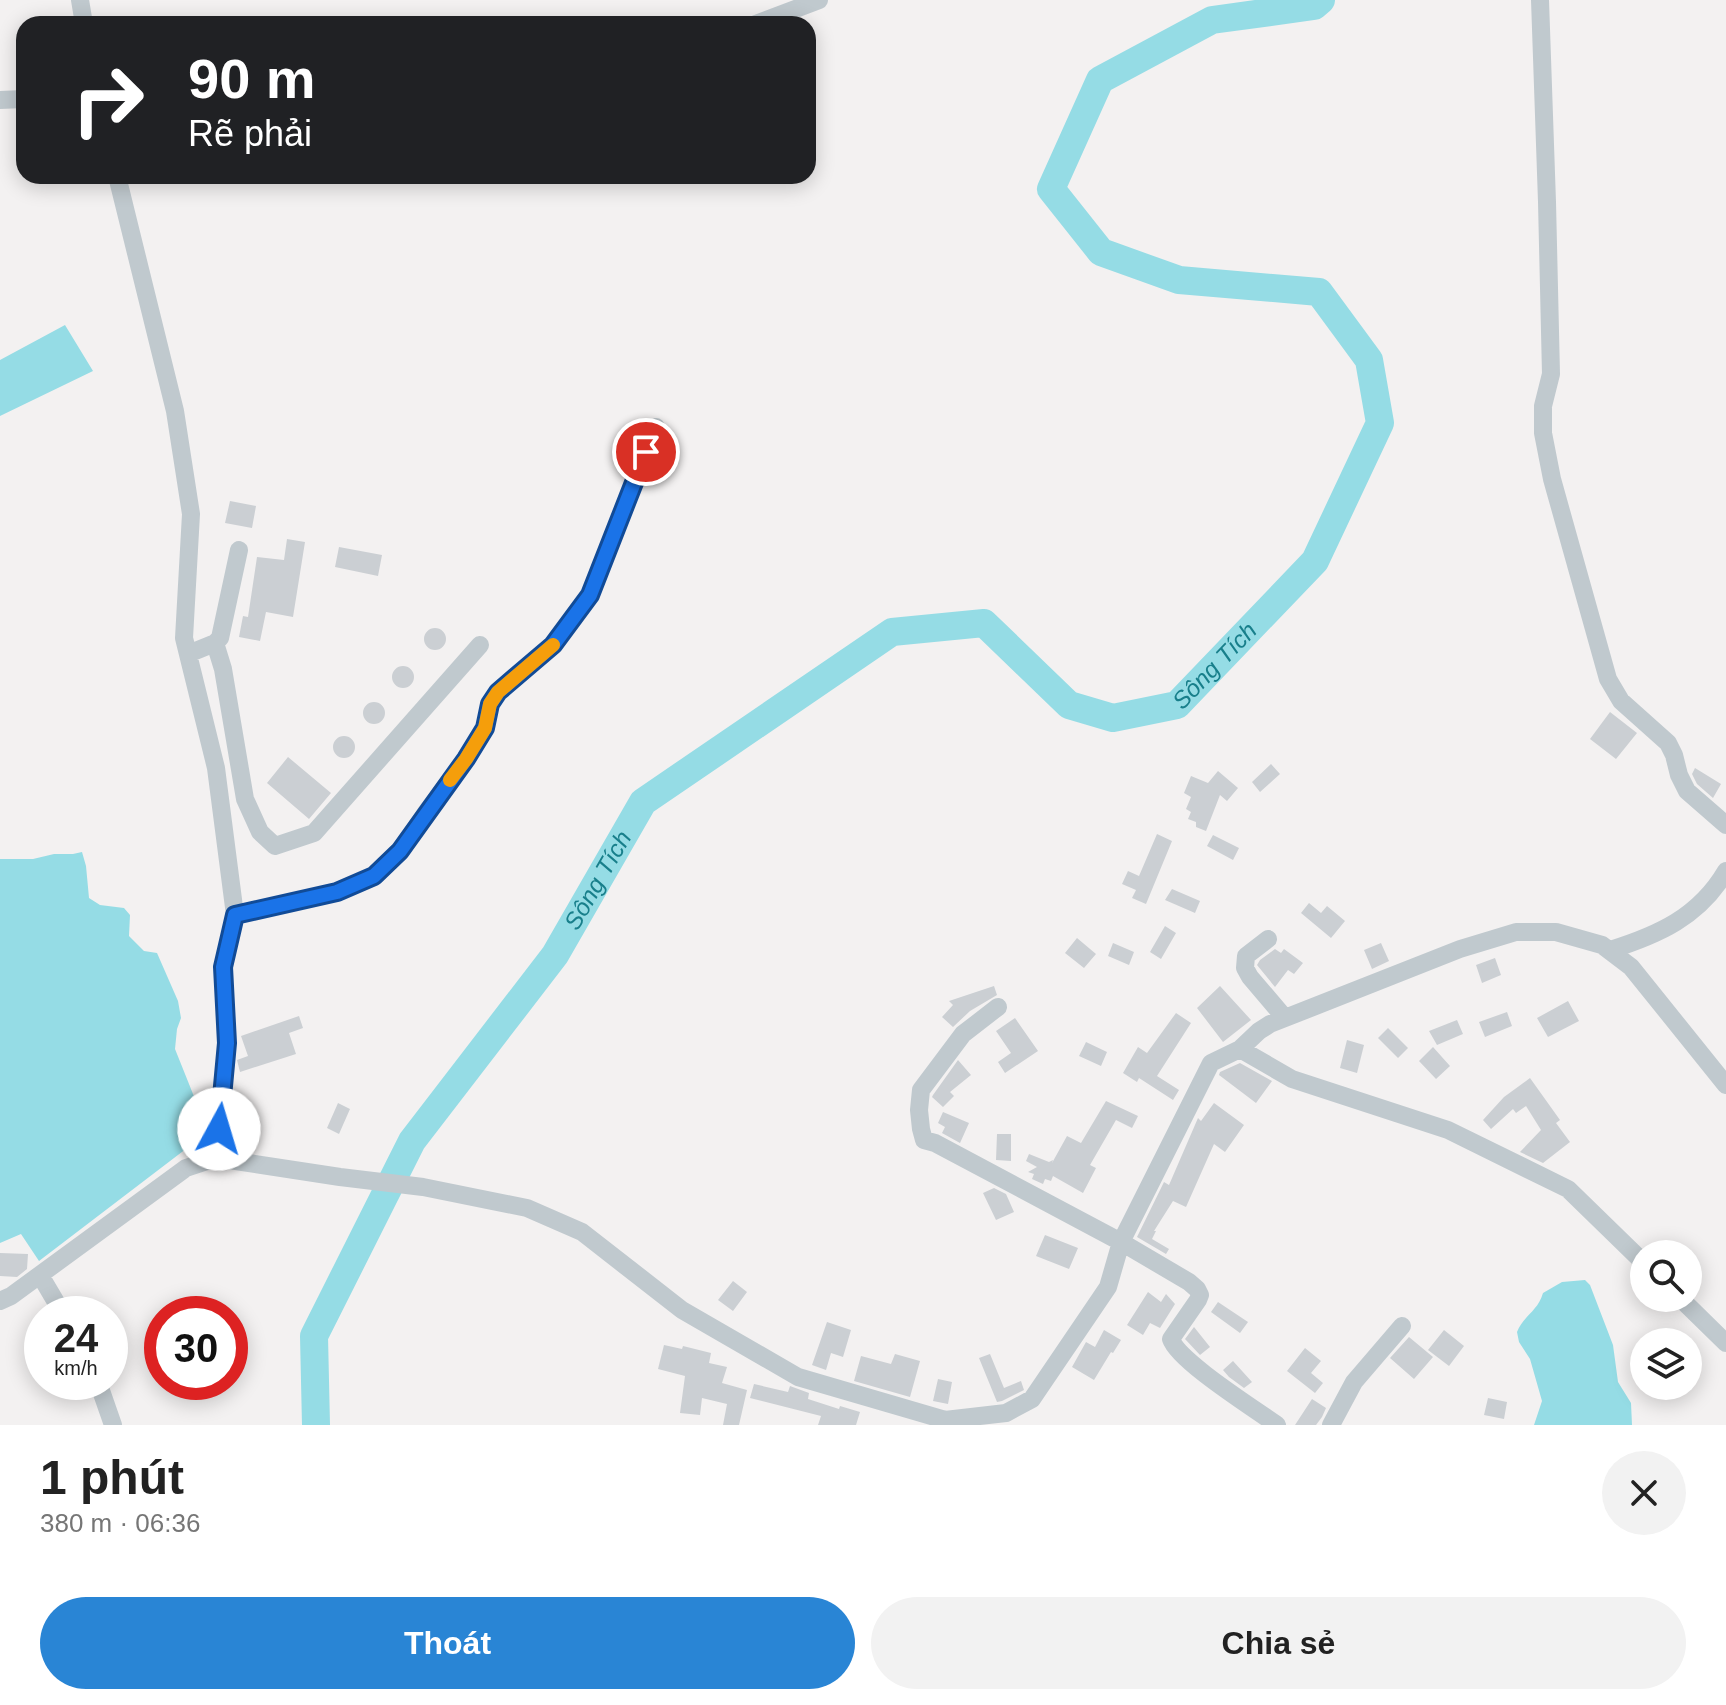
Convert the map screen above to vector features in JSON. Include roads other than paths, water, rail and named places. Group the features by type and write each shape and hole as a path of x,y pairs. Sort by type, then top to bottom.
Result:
{"street":[{"path":"777,16 819,0"},
{"path":"1540,0 1551,374 1543,406 1543,433 1552,479 1608,679 1621,701 1668,743 1687,791 1726,825"},
{"path":"119,184 175,411 191,514 184,638 216,768 235,915 223,967 227,1043 216,1158"},
{"path":"235,915 337,892 374,876 400,851 466,759 485,728 490,704 498,692 553,645 590,595 656,427"},
{"path":"188,654 220,638 239,550"},
{"path":"215,643 223,669 245,799 260,832 275,846 314,833 480,645"},
{"path":"1610,950 1669,928 1688,915 1718,884 1726,871"},
{"path":"0,1301 186,1168 216,1158 423,1187 527,1208 582,1232 682,1310 798,1377 945,1420 1008,1419 1032,1399 1108,1287 1121,1242 1211,1063 1240,1049 1259,1031 1285,1018 1460,949 1516,932 1556,932 1602,945 1631,967 1726,1085"},
{"path":"1268,939 1246,956 1245,968 1285,1018"},
{"path":"998,1007 963,1034 921,1090 919,1110 924,1140 1121,1242 1189,1282 1200,1295 1171,1339 1176,1349 1277,1425"},
{"path":"1240,1049 1292,1079 1448,1130 1568,1189 1630,1249"},
{"path":"40,1275 52,1296"},
{"path":"1694,1312 1726,1343"},
{"path":"1331,1425 1354,1382 1402,1326"},
{"path":"104,1400 113,1425"}],"water":[{"path":"65,325 93,371 0,416 0,360"},
{"path":"82,852 89,898 100,905 124,908 130,915 129,936 144,951 157,953 178,1001 181,1018 175,1049 199,1109 199,1128 195,1142 39,1261 21,1234 0,1243 0,859 33,859"},
{"path":"1585,1280 1590,1285 1613,1345 1618,1382 1631,1403 1632,1425 1534,1425 1542,1401 1530,1359 1519,1342 1517,1332 1543,1293 1562,1282"}],"waterway":[{"name":"Sông Tích","path":"316,1425 314,1336 412,1141 555,955 643,802 892,632 984,623 1069,705 1113,718 1177,705 1315,561 1380,423 1369,360 1319,292 1179,280 1101,252 1051,189 1100,80 1212,20 1314,6 1321,0"}]}
